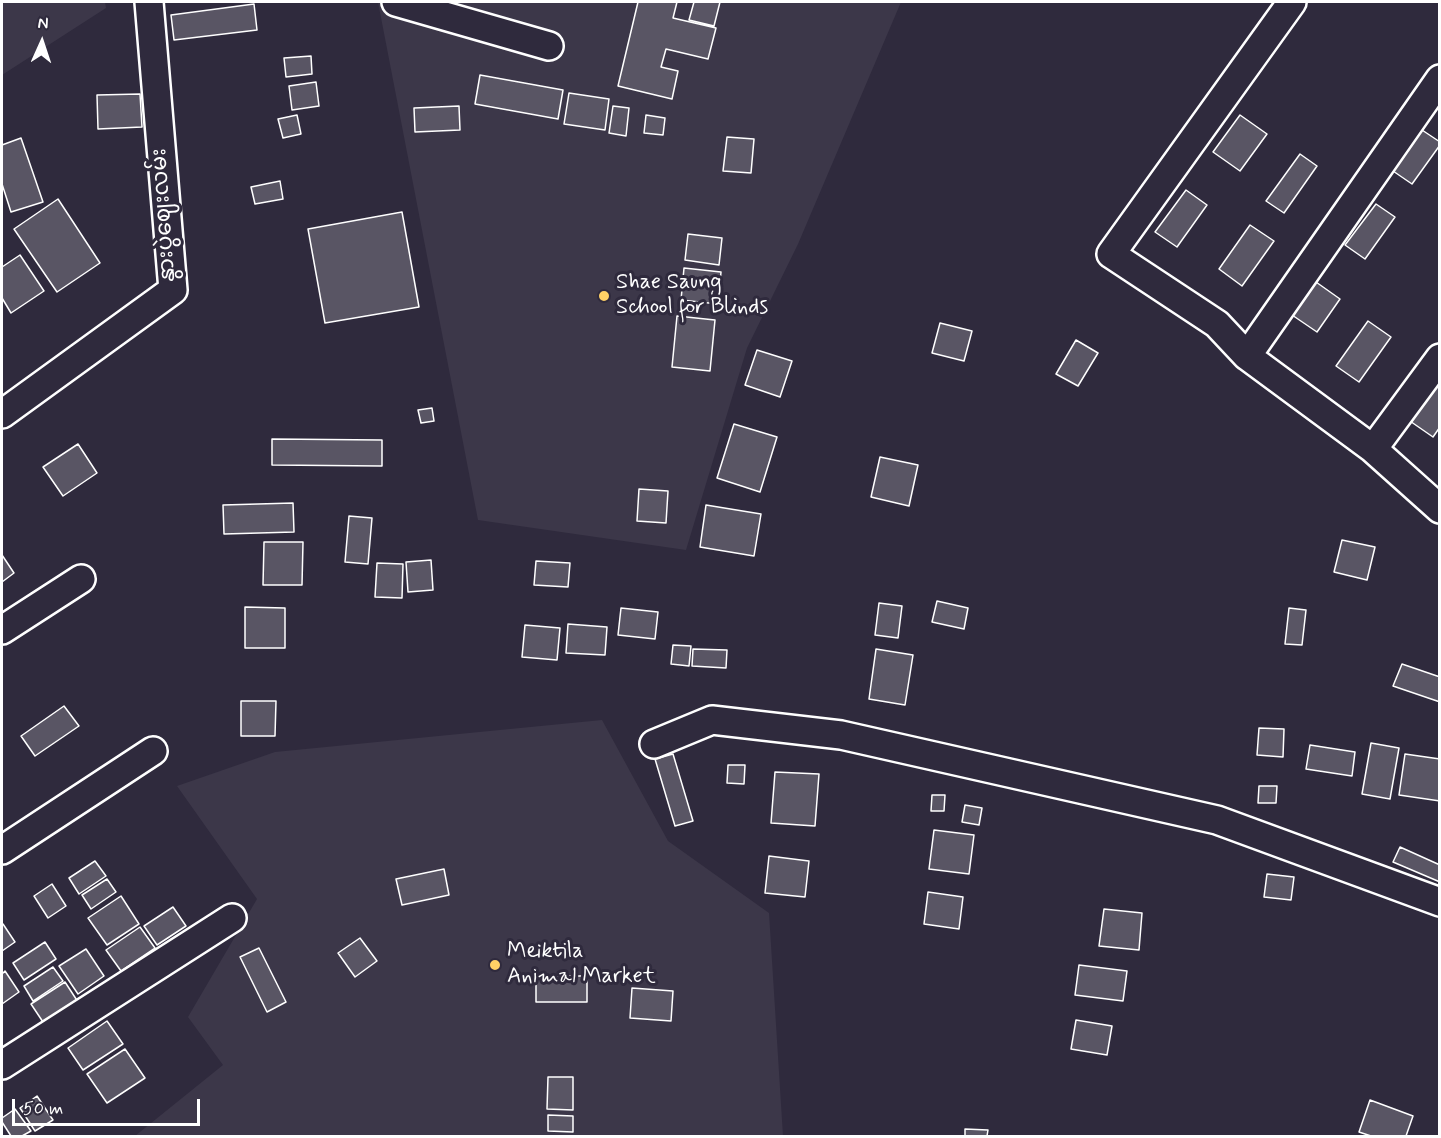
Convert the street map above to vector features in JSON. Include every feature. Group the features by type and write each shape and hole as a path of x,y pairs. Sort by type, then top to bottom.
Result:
{"street":[{"name":"နွားပွဲဈေးလမ်း","path":"2,414 173,290 149,2"},
{"path":"396,2 549,46"},
{"path":"1292,2 1111,254 1217,324 1246,356 1373,449 1440,509"},
{"path":"1246,356 1440,79"},
{"path":"1373,449 1440,358"},
{"path":"2,630 81,579"},
{"path":"654,744 712,720 841,735 1217,820 1440,902"},
{"path":"2,850 153,752"},
{"path":"2,1065 232,918"}],"shaded area":[{"path":"2,2 105,2 106,8 2,75"},
{"name":"Shae Saung School for Blinds","path":"378,2 901,2 798,244 747,348 686,550 478,520"},
{"name":"Meiktila Animal Market","path":"602,720 668,841 769,913 783,1136 135,1136 223,1065 188,1017 257,899 177,786 275,752"}],"building":[{"path":"638,2 677,2 673,18 716,28 708,59 666,49 661,67 678,71 672,99 618,86"},
{"path":"694,2 720,2 714,26 689,20"},
{"path":"254,4 257,30 174,40 171,15"},
{"path":"311,56 312,74 286,77 284,58"},
{"path":"480,75 563,90 558,119 475,104"},
{"path":"316,82 319,106 292,110 289,86"},
{"path":"569,93 609,99 605,130 564,124"},
{"path":"140,94 142,127 98,129 97,95"},
{"path":"459,106 460,130 415,132 414,108"},
{"path":"613,106 629,108 626,136 609,133"},
{"path":"297,115 301,134 283,138 278,119"},
{"path":"646,115 665,118 663,135 644,133"},
{"path":"1240,115 1267,134 1240,171 1213,152"},
{"path":"1422,130 1440,142 1440,145 1412,184 1393,171"},
{"path":"727,137 754,139 751,173 723,171"},
{"path":"21,138 43,202 11,212 2,184 2,145"},
{"path":"1300,154 1317,166 1284,213 1266,201"},
{"path":"280,181 283,199 255,204 251,187"},
{"path":"1186,190 1207,205 1177,247 1155,232"},
{"path":"58,199 100,263 57,292 14,229"},
{"path":"1376,204 1395,217 1365,259 1345,245"},
{"path":"402,212 419,307 325,323 308,229"},
{"path":"1250,225 1274,241 1242,286 1219,269"},
{"path":"688,234 722,238 719,265 685,260"},
{"path":"20,255 44,291 11,313 2,298 2,267"},
{"path":"684,268 721,272 718,304 681,300"},
{"path":"1316,282 1340,299 1317,332 1292,315"},
{"path":"677,316 715,320 710,371 672,367"},
{"path":"1368,321 1391,337 1359,382 1336,366"},
{"path":"940,323 972,331 964,361 932,353"},
{"path":"1076,340 1098,353 1078,386 1056,374"},
{"path":"757,350 792,361 780,397 745,385"},
{"path":"1440,374 1440,427 1433,437 1407,419"},
{"path":"432,408 434,421 421,423 418,410"},
{"path":"734,424 777,437 760,492 717,478"},
{"path":"272,439 382,440 382,466 272,465"},
{"path":"78,444 97,473 63,496 43,467"},
{"path":"880,457 918,465 909,506 871,497"},
{"path":"639,489 668,491 666,523 637,521"},
{"path":"293,503 294,532 224,534 223,505"},
{"path":"706,505 761,514 754,556 700,547"},
{"path":"349,516 372,518 368,564 345,562"},
{"path":"1342,540 1375,547 1367,580 1334,572"},
{"path":"264,542 303,542 302,585 263,585"},
{"path":"2,555 14,573 2,582"},
{"path":"431,560 433,590 408,592 406,562"},
{"path":"536,561 570,563 568,587 534,585"},
{"path":"377,563 403,564 402,598 375,597"},
{"path":"937,601 968,608 964,629 932,622"},
{"path":"879,603 902,606 898,638 875,635"},
{"path":"245,607 285,608 285,648 245,648"},
{"path":"621,608 658,612 655,639 618,635"},
{"path":"1289,608 1306,610 1302,645 1285,644"},
{"path":"568,624 607,627 605,655 566,653"},
{"path":"525,625 560,628 557,660 522,657"},
{"path":"673,645 691,646 689,666 671,664"},
{"path":"693,649 727,650 726,668 692,666"},
{"path":"876,649 913,655 905,705 869,699"},
{"path":"1402,664 1440,677 1440,702 1393,686"},
{"path":"241,701 276,701 275,736 241,736"},
{"path":"64,706 79,726 35,756 21,736"},
{"path":"1259,728 1284,729 1283,757 1257,755"},
{"path":"1371,743 1399,748 1390,799 1362,794"},
{"path":"1310,745 1355,752 1352,776 1306,769"},
{"path":"673,754 693,821 675,826 655,759"},
{"path":"1405,754 1440,759 1440,801 1399,795"},
{"path":"728,765 745,765 744,784 727,783"},
{"path":"775,772 819,774 815,826 771,823"},
{"path":"1259,786 1277,786 1276,803 1258,803"},
{"path":"932,795 945,795 944,811 931,811"},
{"path":"965,805 982,808 979,825 962,822"},
{"path":"934,830 974,835 969,874 929,869"},
{"path":"1400,847 1440,865 1440,882 1393,862"},
{"path":"769,856 809,861 805,897 765,893"},
{"path":"95,861 106,876 79,894 69,878"},
{"path":"444,869 449,895 402,905 396,879"},
{"path":"1267,874 1294,877 1291,900 1264,897"},
{"path":"107,879 116,892 91,909 82,895"},
{"path":"52,884 66,906 48,918 34,896"},
{"path":"928,892 963,897 959,929 924,924"},
{"path":"121,896 139,924 107,945 88,918"},
{"path":"173,907 186,926 157,945 144,926"},
{"path":"1104,909 1142,913 1139,950 1099,946"},
{"path":"2,925 15,942 2,951"},
{"path":"140,927 155,948 121,971 106,950"},
{"path":"360,938 377,961 355,977 338,953"},
{"path":"45,942 56,959 24,980 13,963"},
{"path":"259,948 286,1002 267,1012 240,957"},
{"path":"86,949 104,976 78,994 59,966"},
{"path":"1079,965 1127,971 1123,1001 1075,995"},
{"path":"53,967 63,981 33,1001 24,986"},
{"path":"5,971 19,992 2,1004 2,974"},
{"path":"536,976 587,976 587,1002 536,1002"},
{"path":"65,982 80,1005 47,1028 31,1004"},
{"path":"632,988 673,991 671,1021 630,1018"},
{"path":"1076,1020 1112,1026 1107,1055 1071,1049"},
{"path":"107,1021 123,1044 83,1070 68,1048"},
{"path":"125,1049 145,1078 107,1103 87,1074"},
{"path":"548,1077 573,1077 573,1110 547,1109"},
{"path":"37,1096 53,1120 35,1131 20,1108"},
{"path":"1370,1100 1413,1116 1406,1136 1371,1136 1359,1132"},
{"path":"15,1109 31,1131 22,1136 11,1136 2,1122 2,1118"},
{"path":"548,1115 573,1116 573,1132 548,1131"},
{"path":"965,1129 988,1130 987,1136 965,1136"}],"place":[{"name":"Shae Saung School for Blinds","path":"604,296"},
{"name":"Meiktila Animal Market","path":"495,965"}]}
